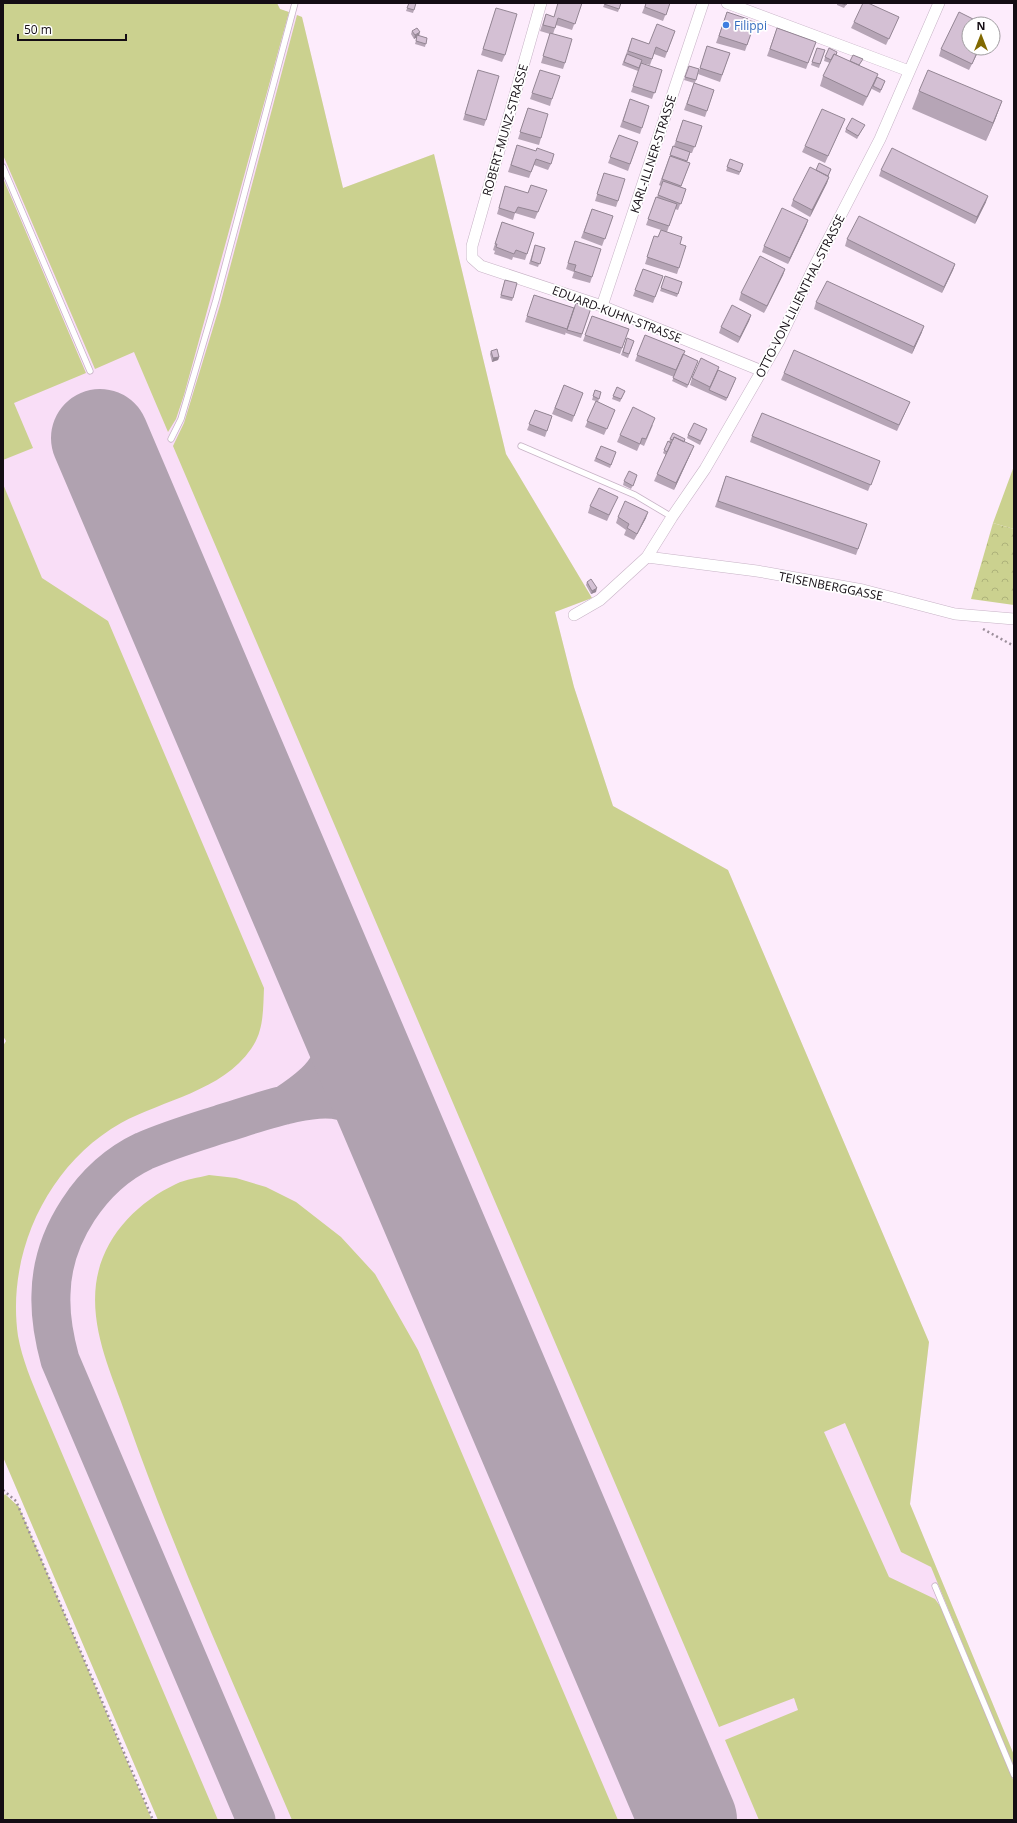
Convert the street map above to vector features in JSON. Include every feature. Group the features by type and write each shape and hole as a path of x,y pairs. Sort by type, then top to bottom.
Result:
{"street":[{"name":"ROBERT-MUNZ-STRASSE","path":"472,258 472,246 541,3"},
{"name":"KARL-ILLNER-STRASSE","path":"602,306 703,3"},
{"path":"727,3 909,71"},
{"name":"OTTO-VON-LILIENTHAL-STRASSE","path":"574,615 600,600 635,570 647,557 705,469 779,341 812,271 880,138 939,3"},
{"name":"EDUARD-KUHN-STRASSE","path":"472,258 481,266 602,306 762,371"},
{"name":"TEISENBERGGASSE","path":"647,557 757,571 863,590 955,614 1014,619"}],"lane":[{"path":"171,439 181,419 216,300 295,3"},
{"path":"3,167 90,371"},
{"path":"521,446 635,496 672,517"},
{"path":"935,1586 1014,1775"}],"path":[{"path":"3,1490 16,1501 153,1820"}],"shaded area":[{"path":"3,3 277,3 280,9 302,17 343,188 434,154 506,454 592,598 555,612 574,687 613,806 728,870 929,1342 910,1504 1014,1755 1014,1820 158,1820 3,1457 3,1046 6,1041 3,1036"}],"green space":[{"path":"3,3 277,3 280,9 289,12 184,395 176,419 168,432 134,352 95,369 3,155"},
{"path":"297,15 302,17 343,188 434,154 506,454 592,598 555,612 574,687 613,806 728,870 929,1342 910,1504 1014,1755 1014,1769 931,1567 901,1552 845,1423 824,1432 889,1577 935,1599 943,1610 1014,1782 1014,1820 759,1820 725,1740 798,1710 794,1698 719,1727 173,446 184,423 220,305"},
{"path":"3,178 86,373 14,403 33,448 3,460"},
{"path":"1014,466 1014,529 993,523"},
{"path":"3,484 42,578 108,621 264,988 261,1028 251,1049 239,1063 208,1085 121,1123 95,1141 72,1162 53,1187 38,1214 26,1243 19,1273 16,1305 18,1336 31,1379 218,1820 158,1820 3,1457 3,1046 6,1041 3,1036"},
{"path":"993,523 1014,529 1014,605 971,599"},
{"path":"209,1175 236,1178 266,1187 296,1202 341,1237 375,1274 418,1350 618,1820 292,1820 208,1624 147,1474 110,1373 100,1338 97,1320 95,1302 96,1284 100,1267 105,1252 113,1237 123,1224 147,1201 161,1192 180,1182"},
{"path":"5,1494 19,1507 152,1820 3,1820 3,1497"}],"building":[{"path":"409,3 416,3 414,10 407,8"},
{"path":"558,3 582,3 575,24 558,18 555,28 543,25 546,14 554,17"},
{"path":"621,3 619,9 604,4"},
{"path":"646,3 670,3 666,15 645,7"},
{"path":"863,3 868,3 899,17 889,39 854,22"},
{"path":"496,8 517,14 505,55 483,49"},
{"path":"727,12 755,22 747,45 719,36"},
{"path":"959,12 967,16 961,16 961,56 976,56 972,64 941,49"},
{"path":"657,24 675,31 667,52 656,47 652,59 628,51 632,38 649,44"},
{"path":"417,28 420,32 415,35 412,31"},
{"path":"777,28 816,42 808,63 770,49"},
{"path":"550,33 572,39 565,63 543,56"},
{"path":"417,35 427,38 426,44 416,41"},
{"path":"707,46 730,53 722,75 700,68"},
{"path":"817,48 825,50 820,64 812,62"},
{"path":"829,48 837,52 831,60 825,57"},
{"path":"627,54 642,60 639,68 624,62"},
{"path":"834,54 878,74 867,97 823,76"},
{"path":"853,55 863,59 859,65 850,61"},
{"path":"641,63 662,70 655,93 633,86"},
{"path":"689,66 699,69 696,80 685,77"},
{"path":"478,70 499,76 486,120 465,114"},
{"path":"540,70 560,76 552,99 532,93"},
{"path":"928,70 1002,101 993,123 919,91"},
{"path":"877,77 885,81 881,90 873,86"},
{"path":"694,83 714,90 707,111 687,104"},
{"path":"630,99 649,106 642,128 623,121"},
{"path":"528,108 548,114 541,138 520,132"},
{"path":"822,109 845,119 828,156 805,146"},
{"path":"852,118 865,125 858,136 846,129"},
{"path":"683,120 702,126 695,147 676,141"},
{"path":"619,135 638,142 630,164 610,157"},
{"path":"517,145 536,151 537,148 554,154 551,164 536,159 531,172 511,165"},
{"path":"673,146 690,152 687,161 670,155"},
{"path":"892,148 988,196 977,217 881,170"},
{"path":"670,156 690,163 681,186 662,179"},
{"path":"730,159 743,164 740,172 727,167"},
{"path":"819,163 831,169 828,176 816,170"},
{"path":"810,167 829,177 812,210 793,200"},
{"path":"604,173 625,179 618,201 597,194"},
{"path":"663,181 686,189 681,204 658,195"},
{"path":"531,185 547,190 538,212 518,207 515,213 499,208 505,186 528,193"},
{"path":"656,197 677,204 669,226 648,219"},
{"path":"782,208 808,220 790,258 764,246"},
{"path":"592,209 613,216 605,239 584,232"},
{"path":"859,216 955,264 944,287 847,239"},
{"path":"502,222 534,233 527,254 516,250 514,254 496,247 497,244 495,244"},
{"path":"661,230 682,237 680,244 686,246 679,268 647,257 654,236 658,237"},
{"path":"575,241 601,249 592,277 574,271 576,265 568,263"},
{"path":"535,245 545,248 540,264 531,261"},
{"path":"760,256 785,269 767,306 741,293"},
{"path":"643,269 663,276 655,297 635,290"},
{"path":"665,276 682,282 678,294 661,288"},
{"path":"505,280 517,283 513,298 501,295"},
{"path":"827,281 924,326 914,347 816,302"},
{"path":"534,295 574,308 567,329 527,316"},
{"path":"576,303 591,308 582,334 567,330"},
{"path":"732,305 751,315 740,337 721,327"},
{"path":"592,316 629,329 622,348 585,335"},
{"path":"645,335 685,351 676,370 637,355"},
{"path":"627,338 634,341 629,354 623,352"},
{"path":"497,349 499,357 493,358 491,351"},
{"path":"794,350 910,402 899,425 784,373"},
{"path":"683,354 698,361 688,385 673,378"},
{"path":"701,358 719,367 710,387 692,378"},
{"path":"718,370 736,378 727,398 709,390"},
{"path":"564,385 583,393 574,416 555,408"},
{"path":"617,387 625,391 621,399 613,396"},
{"path":"595,390 601,392 599,399 593,396"},
{"path":"596,401 615,410 607,429 587,421"},
{"path":"633,407 655,418 646,439 642,438 640,444 620,435"},
{"path":"535,410 552,416 547,431 529,424"},
{"path":"762,413 880,461 871,485 752,436"},
{"path":"694,423 707,429 701,441 688,435"},
{"path":"673,433 685,439 684,442 674,437 673,440 670,439"},
{"path":"674,437 694,446 676,483 657,474"},
{"path":"668,441 671,443 667,452 664,450"},
{"path":"601,446 616,452 611,465 596,458"},
{"path":"629,471 637,475 633,486 624,481"},
{"path":"726,476 867,524 858,549 718,501"},
{"path":"599,488 618,497 609,515 590,506"},
{"path":"625,501 648,512 637,534 627,528 629,524 618,517"},
{"path":"591,579 597,588 592,591 587,582"}],"taxiway":[{"path":"285,1105 315,1082 324,1072 330,1061 337,1036 339,999"},
{"path":"256,1820 60,1360 54,1336 51,1311 53,1272 58,1251 67,1230 78,1210 92,1192 107,1176 125,1162 153,1147 265,1110 298,1102 329,1099 342,1101 356,1106 395,1131"}],"runway":[{"path":"100,438 688,1820"}],"place":[{"name":"Filippi","path":"726,25"}]}
